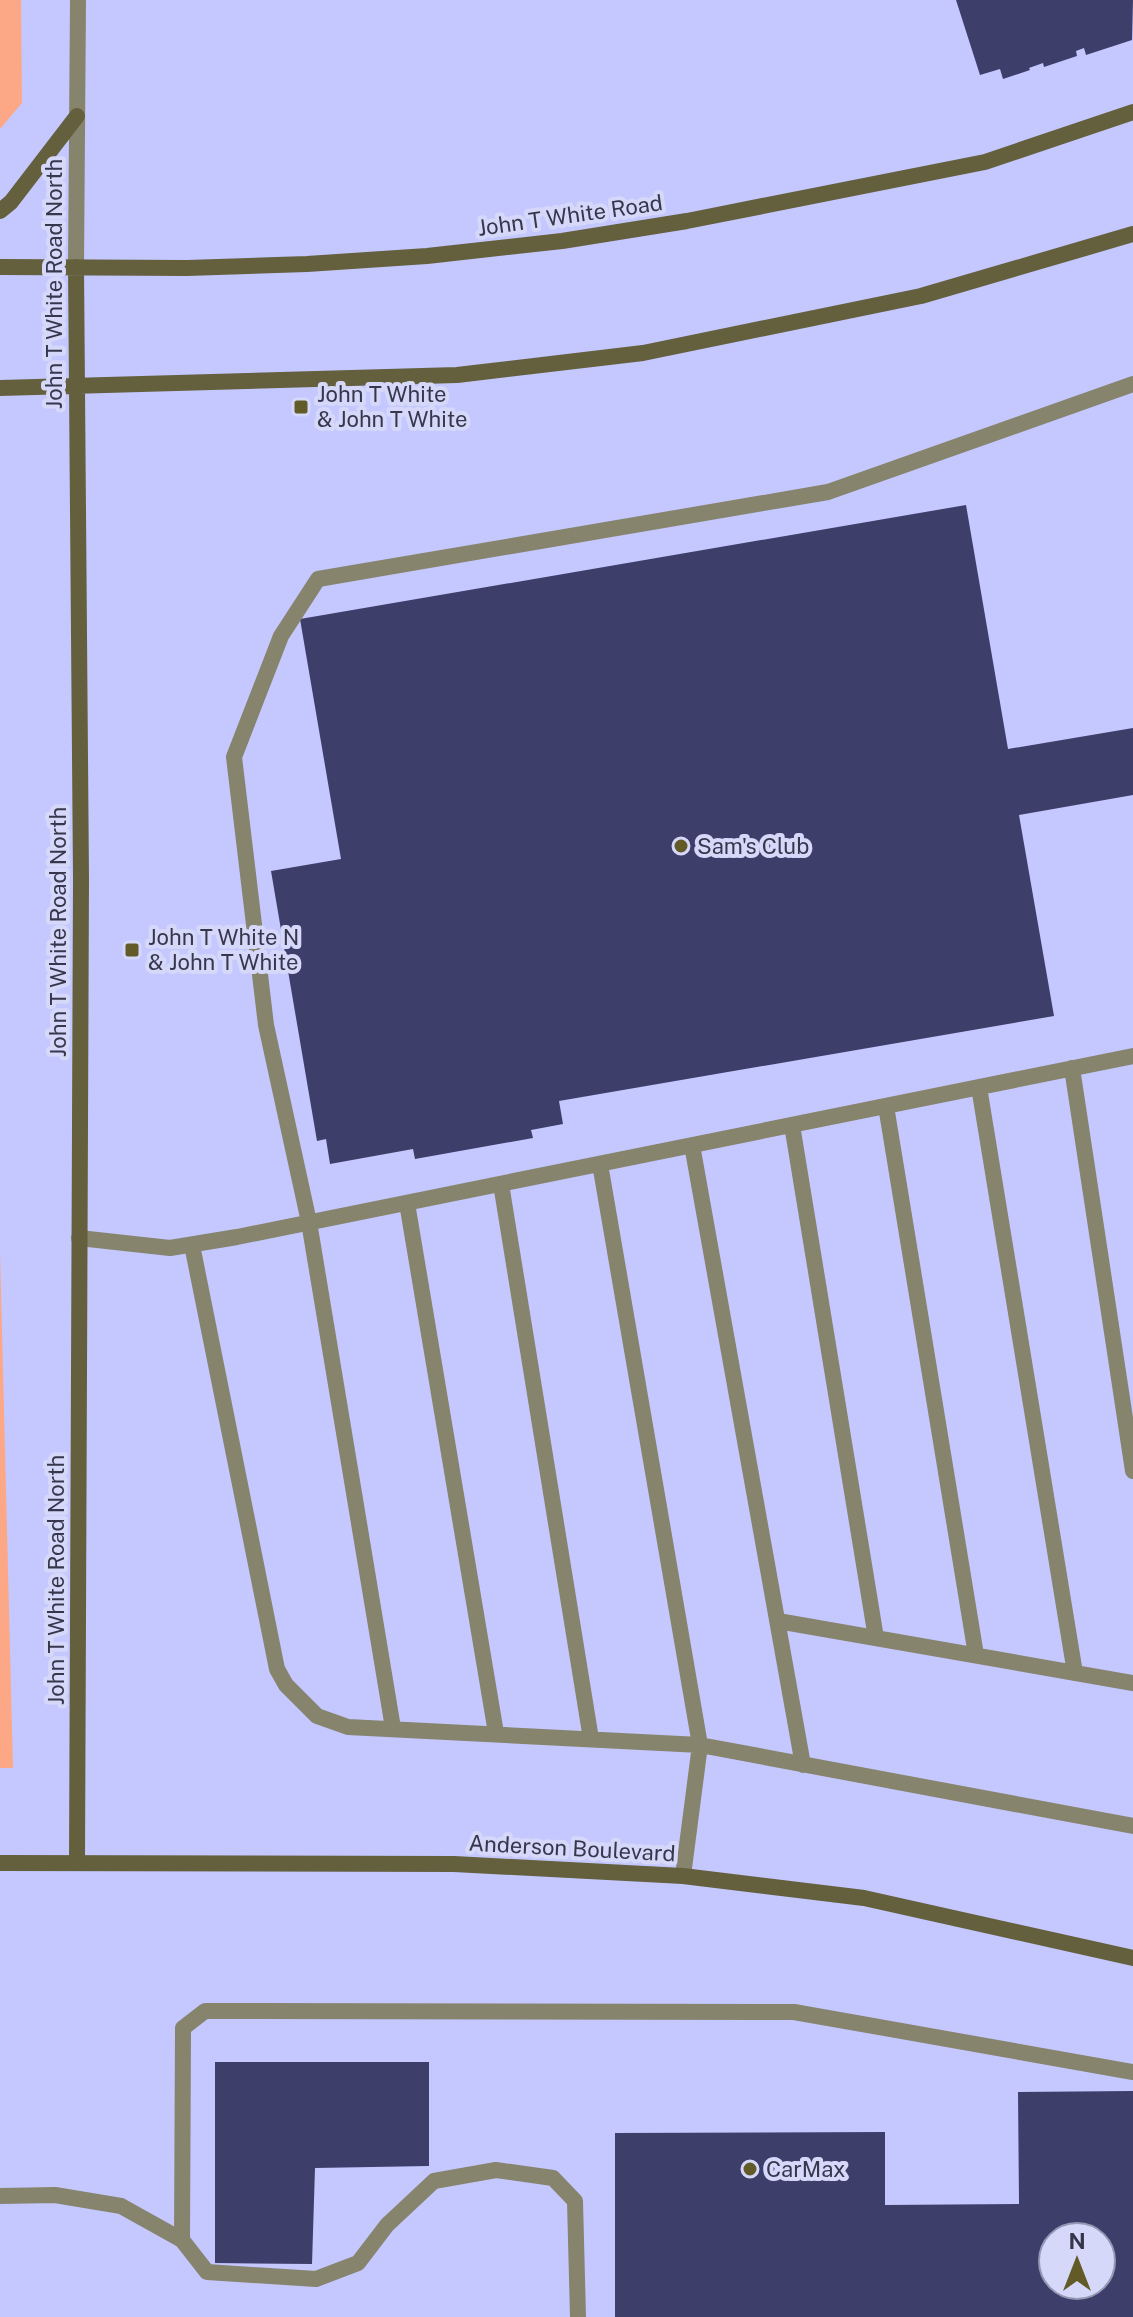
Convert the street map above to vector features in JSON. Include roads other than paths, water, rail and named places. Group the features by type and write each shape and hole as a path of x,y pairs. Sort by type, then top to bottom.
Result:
{"street":[{"name":"John T White Road North","path":"77,1863 81,879 75,388 78,0"},
{"name":"John T White Road","path":"0,267 187,268 307,264 427,256 562,241 687,221 985,162 1133,112"},
{"path":"0,211 11,202 77,116"},
{"path":"0,388 457,375 643,353 921,296 1133,234"},
{"path":"393,1728 309,1222 266,1025 234,757 281,636 318,579 828,492 1133,384"},
{"path":"79,1238 170,1248 192,1245 1133,1056"},
{"path":"1072,1068 1133,1471"},
{"path":"979,1087 1075,1673"},
{"path":"886,1106 976,1655"},
{"path":"792,1125 876,1638"},
{"path":"692,1145 803,1765"},
{"path":"600,1164 700,1745 683,1876"},
{"path":"501,1184 591,1739"},
{"path":"407,1203 496,1733"},
{"path":"192,1245 277,1669 286,1685 317,1716 348,1727 700,1745 1133,1826"},
{"path":"778,1621 1133,1683"},
{"name":"Anderson Boulevard","path":"0,1863 454,1864 683,1876 864,1898 1133,1958"},
{"path":"182,2240 183,2028 205,2011 794,2012 1133,2072"},
{"path":"0,2196 55,2195 121,2206 182,2240 207,2272 316,2279 358,2263 387,2225 434,2181 496,2170 553,2178 575,2201 578,2317"}],"place":[{"name":"John T White & John T White","path":"301,407"},
{"name":"Sam's Club","path":"681,846"},
{"name":"John T White N & John T White","path":"132,950"},
{"name":"CarMax","path":"750,2169"}]}
